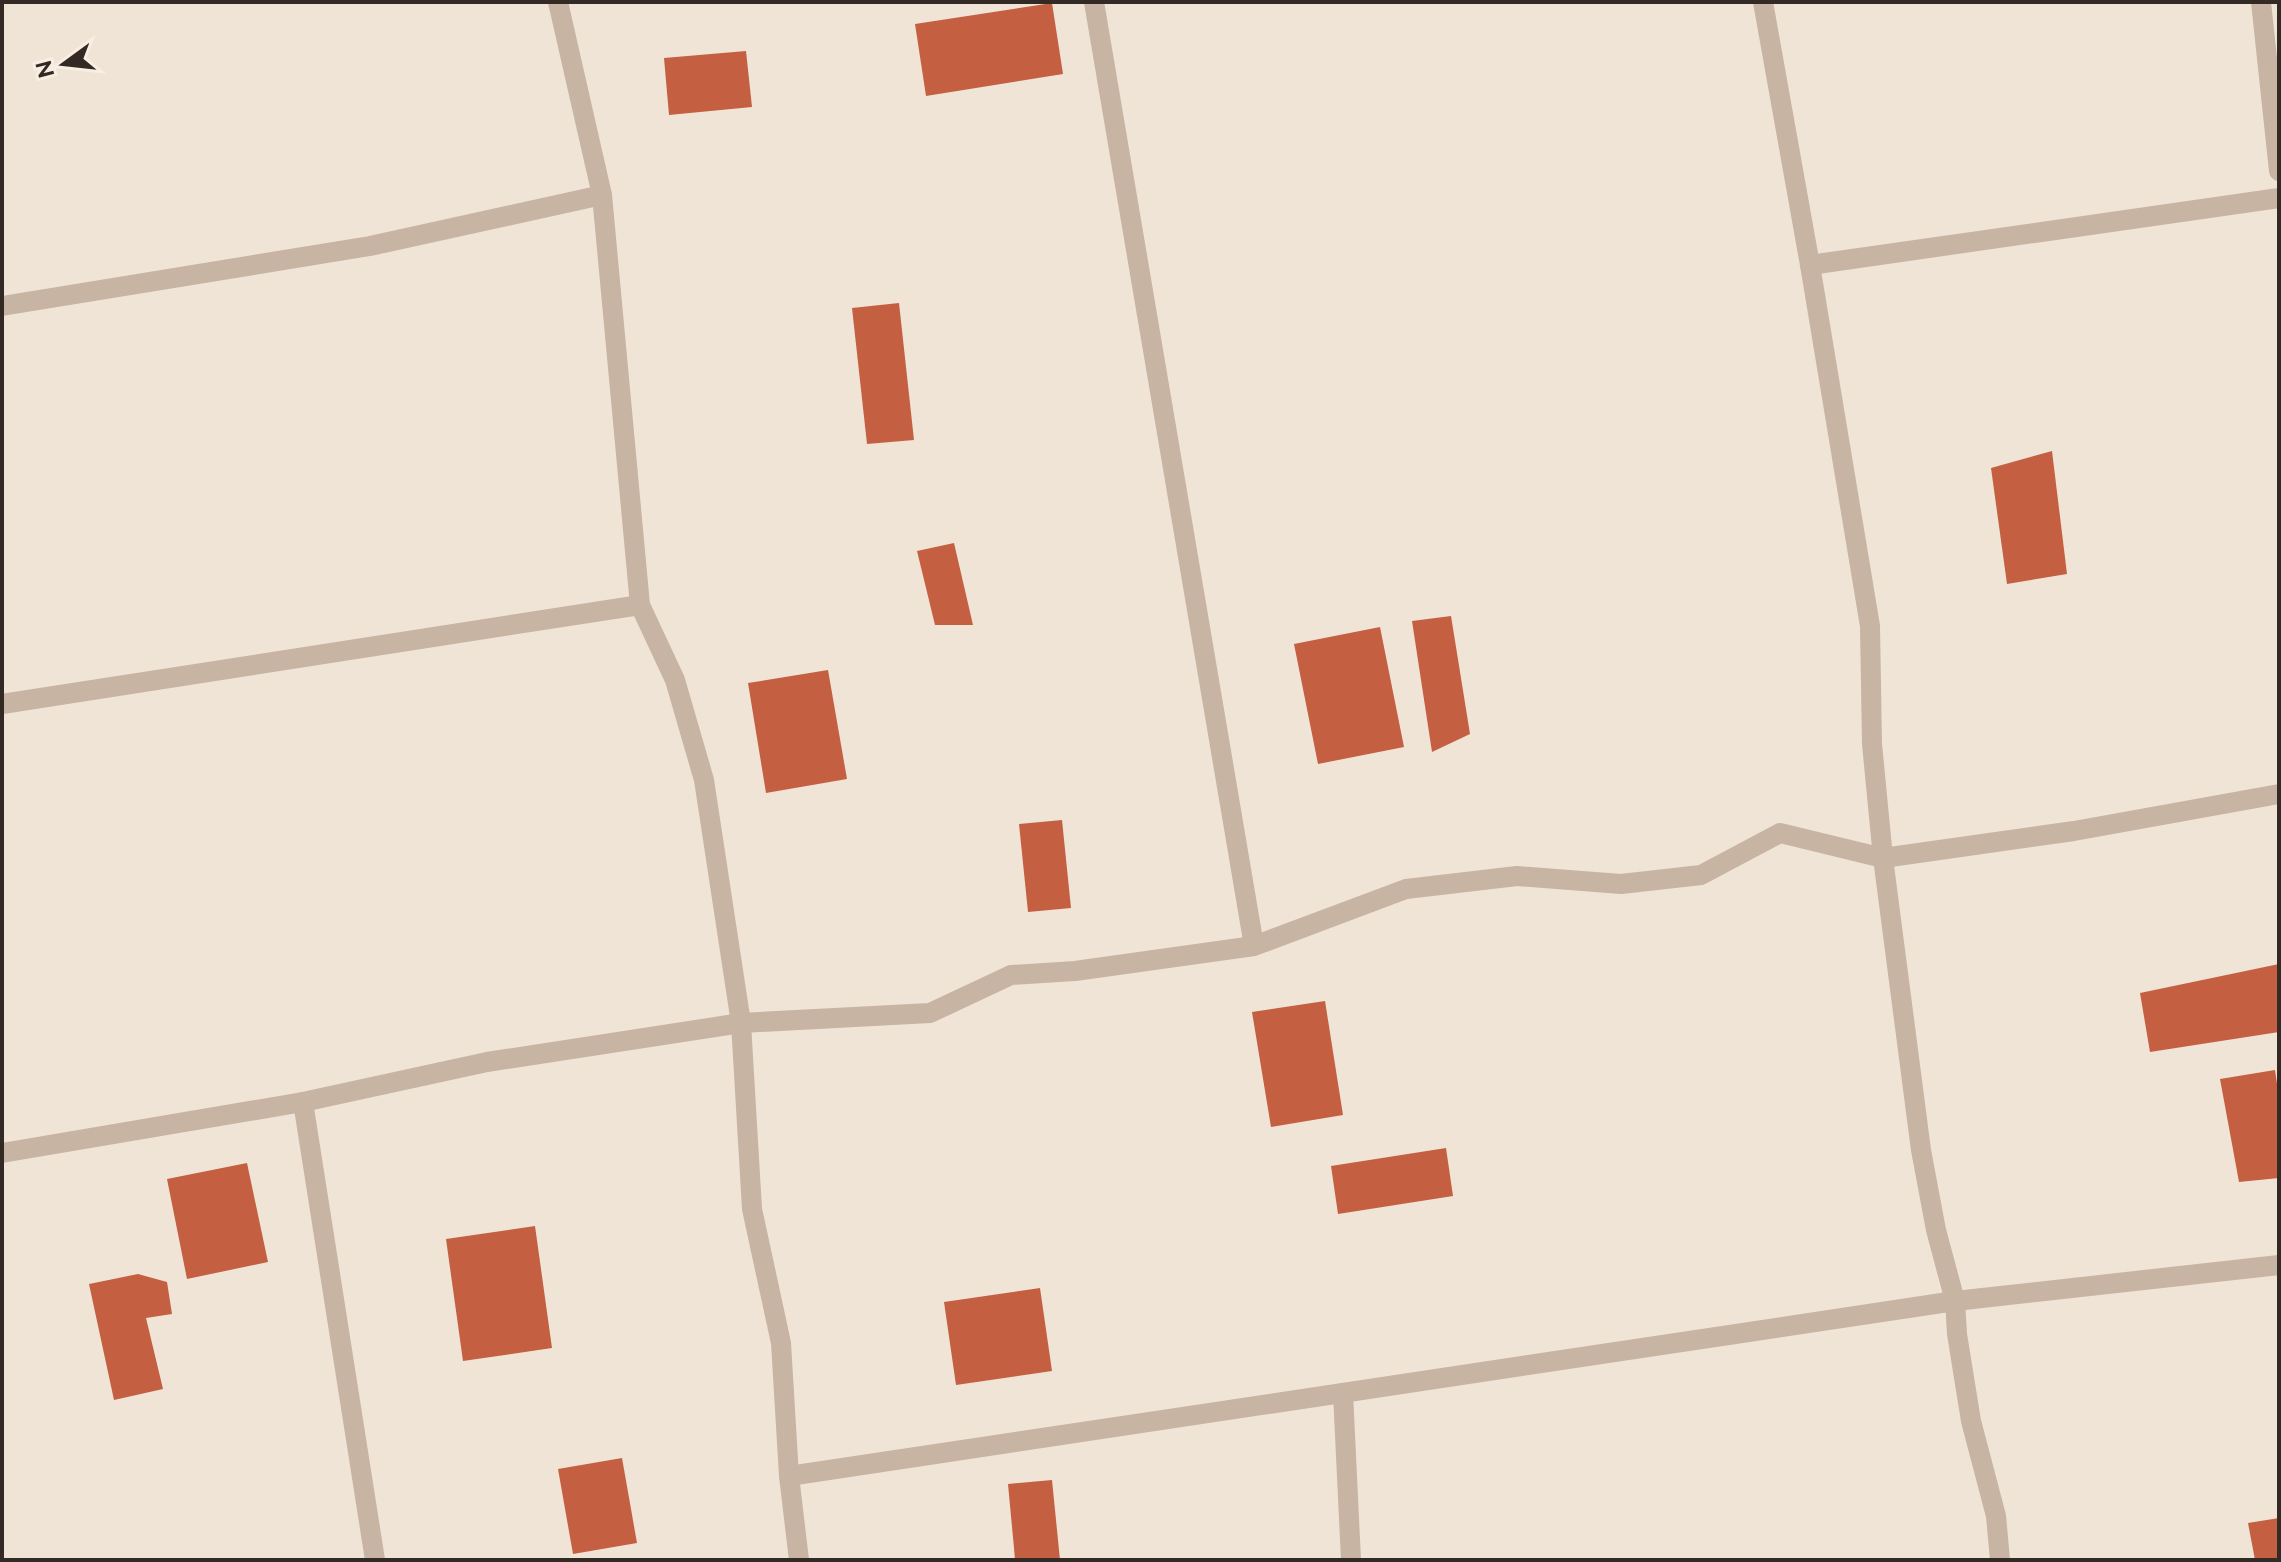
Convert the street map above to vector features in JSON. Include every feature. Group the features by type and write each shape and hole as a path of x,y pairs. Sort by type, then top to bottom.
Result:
{"street":[{"path":"558,2 602,195 640,605 675,680 704,780 741,1023 752,1209 781,1343 789,1476 799,1560"},
{"path":"1094,2 1254,946"},
{"path":"1763,2 1870,626 1872,744 1883,858 1921,1150 1936,1230 1955,1301 1971,1421 1996,1516 2000,1560"},
{"path":"2261,2 2279,171"},
{"path":"2,306 370,246 602,195"},
{"path":"1810,265 2279,198"},
{"path":"2,704 640,605"},
{"path":"2,1153 303,1102 487,1062 741,1023 930,1013 1011,975 1075,971 1254,946 1406,889 1517,876 1621,884 1701,875 1780,833 1883,858 2074,831 2279,794"},
{"path":"303,1102 375,1560"},
{"path":"789,1476 1955,1301 2279,1265"},
{"path":"1343,1393 1351,1560"}],"building":[{"path":"1052,3 1063,74 926,96 915,24"},
{"path":"746,51 752,107 669,115 664,58"},
{"path":"899,303 914,440 867,444 852,308"},
{"path":"2052,451 2067,574 2007,584 1991,468"},
{"path":"954,543 973,625 935,625 917,551"},
{"path":"1451,616 1470,734 1432,752 1412,621"},
{"path":"1380,627 1404,747 1318,764 1294,644"},
{"path":"828,670 847,779 766,793 748,683"},
{"path":"1062,820 1071,908 1028,912 1019,824"},
{"path":"2279,964 2279,1032 2150,1052 2140,993"},
{"path":"1325,1001 1343,1115 1271,1127 1252,1012"},
{"path":"2275,1070 2279,1097 2279,1178 2239,1182 2220,1079"},
{"path":"1446,1148 1453,1196 1338,1214 1331,1166"},
{"path":"247,1163 268,1262 187,1279 167,1179"},
{"path":"535,1226 552,1348 463,1361 446,1239"},
{"path":"138,1274 167,1282 172,1314 146,1318 163,1389 114,1400 89,1284"},
{"path":"1040,1288 1052,1371 956,1385 944,1302"},
{"path":"622,1458 637,1543 573,1554 558,1469"},
{"path":"1052,1480 1060,1560 1015,1559 1008,1484"},
{"path":"2279,1518 2279,1560 2255,1560 2248,1523"}]}
